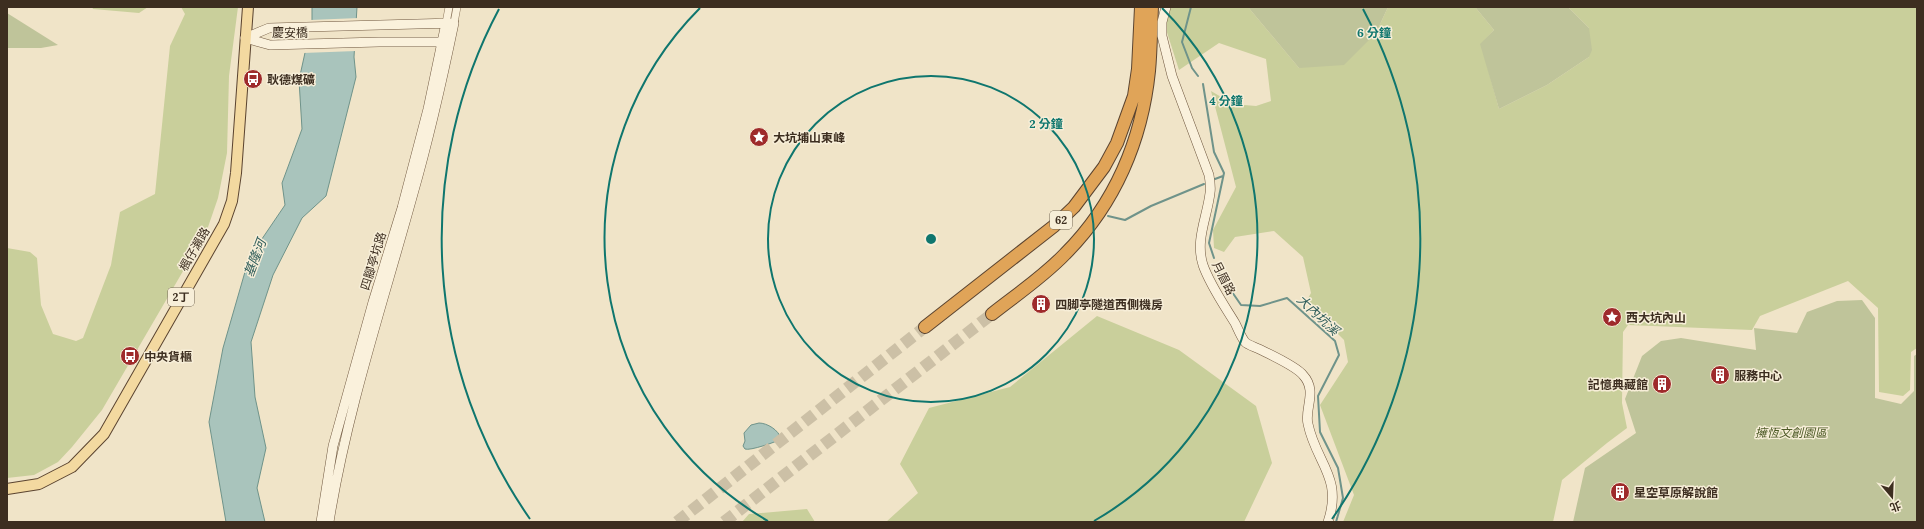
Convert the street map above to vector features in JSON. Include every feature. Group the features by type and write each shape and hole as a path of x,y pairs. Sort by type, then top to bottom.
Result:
{"highway":[{"name":"62","path":"925,327 1054,226 1074,207 1090,187 1117,143 1144,69 1141,7"},
{"name":"62","path":"992,314 1065,255 1086,232 1102,210 1128,162 1139,129 1144,69 1152,7"}],"main road":[{"name":"楓仔瀨路","path":"7,489 39,484 72,467 104,434 224,224 232,201 236,173 245,38 250,7"}],"street":[{"name":"四腳亭坑路","path":"449,7 450,23"},
{"name":"四腳亭坑路","path":"329,522 337,471 348,424 378,312 413,195 450,23 457,7"},
{"name":"月眉路","path":"1166,7 1162,22 1162,36 1172,76 1209,175 1211,191 1201,231 1200,250 1203,264 1211,282 1246,342 1276,357 1303,374 1308,383 1311,401 1307,422 1311,437 1331,478 1332,493 1328,522"},
{"name":"慶安橋","path":"245,38 269,28 450,23"},
{"name":"慶安橋","path":"245,38 270,45 446,42"},
{"name":"四腳亭坑路","path":"321,522 334,446 371,310 402,208 446,42"}],"green space":[{"path":"92,7 148,7 139,13 93,9"},
{"path":"181,7 238,7 229,76 227,153 218,198 207,230 102,410 58,462 34,475 7,478 7,248 30,252 37,258 41,305 53,334 76,341 83,338 111,265 120,212 155,194 170,46 185,14"},
{"path":"1169,7 1248,7 1299,68 1376,33 1388,7 1475,7 1494,30 1481,44 1499,109 1547,85 1589,57 1589,28 1568,7 1917,7 1917,348 1911,352 1910,390 1903,396 1879,392 1878,308 1848,281 1760,316 1752,330 1628,325 1623,332 1622,403 1627,428 1562,480 1553,522 1343,522 1354,495 1320,405 1348,362 1344,340 1306,302 1311,293 1303,257 1274,231 1235,237 1224,252 1214,248 1213,230 1236,187 1211,91 1233,104 1256,106 1271,101 1266,59 1219,43 1179,70 1164,23"},
{"path":"1248,7 1388,7 1376,33 1344,65 1299,68"},
{"path":"1475,7 1568,7 1589,28 1592,50 1589,57 1547,85 1499,109 1480,44 1494,30"},
{"path":"7,13 58,45 41,48 7,48"},
{"name":"擁恆文創園區","path":"1862,300 1875,318 1875,398 1901,404 1914,391 1914,356 1917,354 1917,522 1573,522 1585,468 1636,433 1625,399 1642,356 1661,341 1681,338 1756,350 1754,328 1797,333 1807,312 1837,301"},
{"path":"1097,316 1179,350 1256,406 1272,463 1244,522 886,522 918,493 900,464 929,408 1010,387"},
{"path":"807,509 815,522 742,522 749,514"}],"water":[{"name":"基隆河","path":"312,7 357,7 354,57 356,77 326,196 302,218 273,275 251,342 255,397 266,448 257,488 265,522 226,522 209,422 223,348 249,258 285,205 282,183 302,129 299,80 312,21"},
{"path":"759,423 766,424 772,428 778,433 781,439 757,448 745,449 743,446 745,441 744,433 751,425"}],"pier":[{"path":"359,18 356,51 303,53 310,20"}],"waterway":[{"name":"大內坑溪","path":"1191,7 1182,42 1192,68 1198,76"},
{"name":"大內坑溪","path":"1203,84 1214,152 1224,173 1209,243 1214,258"},
{"name":"大內坑溪","path":"1215,179 1223,176"},
{"path":"1108,216 1125,220 1151,206 1204,184"},
{"name":"大內坑溪","path":"1218,268 1219,273 1241,305 1260,306 1287,298 1335,341 1339,355 1318,396 1320,432 1338,468 1343,498 1336,522"}],"tunnel":[{"path":"724,522 992,314"},
{"path":"677,522 925,327"}],"place":[{"name":"耿德煤礦","path":"253,79"},
{"name":"大坑埔山東峰","path":"759,137"},
{"name":"四脚亭隧道西側機房","path":"1041,304"},
{"name":"西大坑內山","path":"1612,317"},
{"name":"中央貨櫃","path":"130,356"},
{"name":"服務中心","path":"1720,375"},
{"name":"記憶典藏館","path":"1662,384"},
{"name":"星空草原解說館","path":"1620,492"}]}
